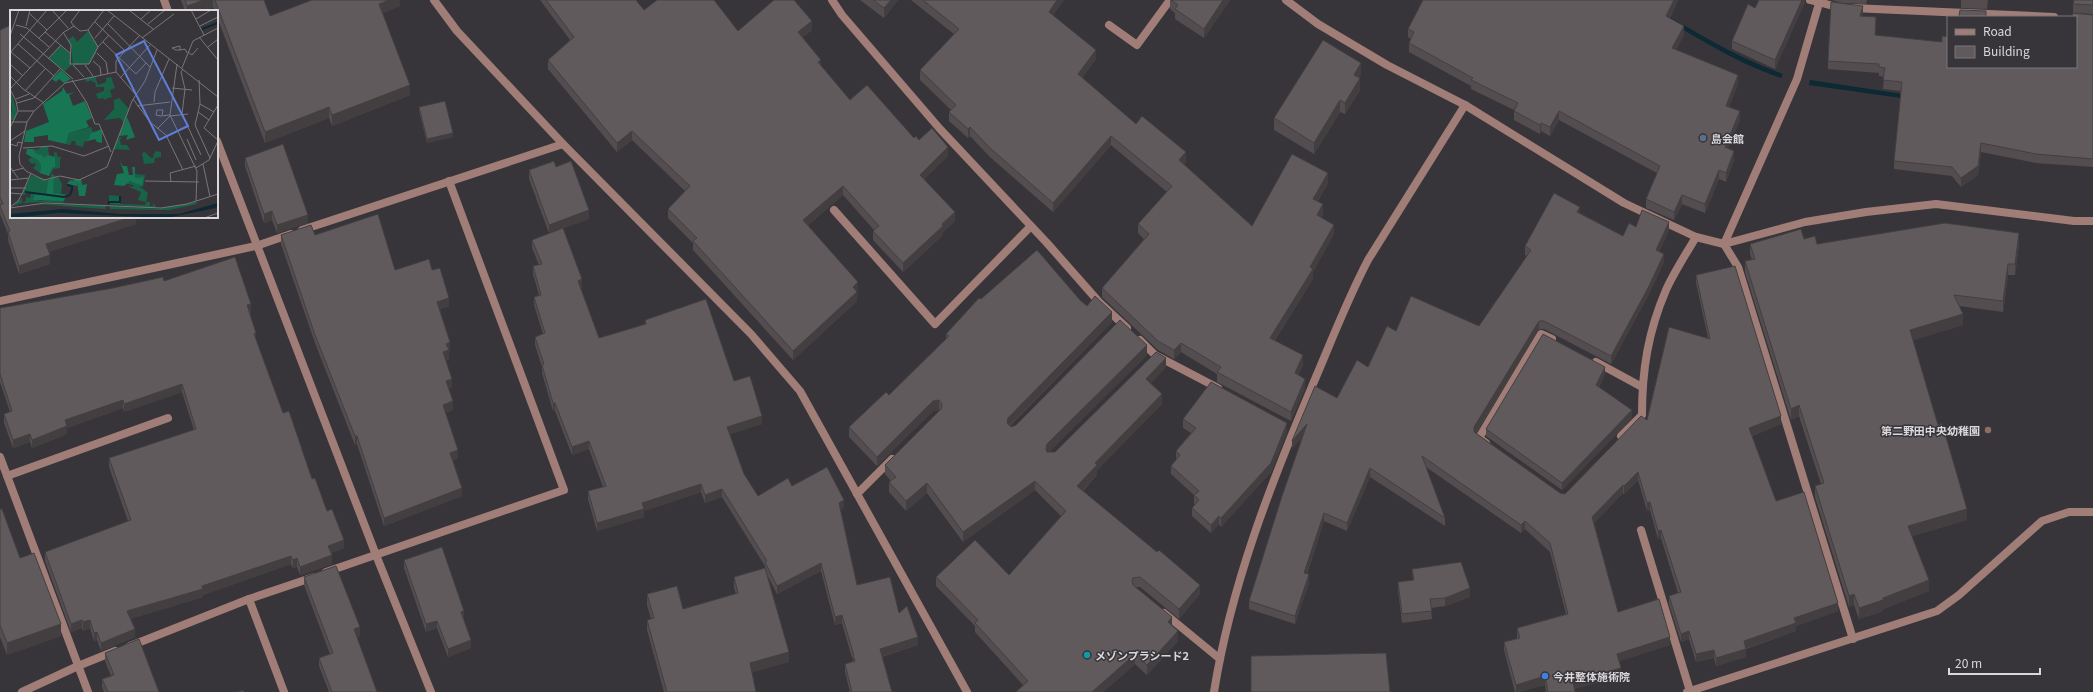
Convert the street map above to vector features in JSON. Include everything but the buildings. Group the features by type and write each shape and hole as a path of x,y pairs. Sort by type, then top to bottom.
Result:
{"street":[{"path":"164,0 168,10"},
{"path":"434,0 457,31 563,144 751,334 800,391 967,692"},
{"path":"832,0 842,15 940,129 1031,226 1117,324 1152,357 1224,392"},
{"path":"1109,25 1137,45 1170,0"},
{"path":"1286,0 1318,24 1388,65 1466,105 1624,203 1696,237 1724,244 1805,222 1866,212 1936,204 2074,221 2093,221"},
{"path":"1810,0 1820,1 1840,8 2030,16"},
{"path":"1724,244 1797,79 1820,1"},
{"path":"1214,692 1225,632 1248,552 1290,427 1355,284 1368,260 1466,105"},
{"path":"218,144 256,246 376,555 431,692"},
{"path":"0,301 256,246 563,144"},
{"path":"22,692 78,666 249,599 564,490 448,181"},
{"path":"834,210 935,324 1031,226"},
{"path":"1616,442 1642,415 1644,362 1650,336 1666,289 1696,237"},
{"path":"1724,244 1738,267 1853,639"},
{"path":"1492,447 1479,438 1541,334 1562,344"},
{"path":"1588,358 1642,387"},
{"path":"4,477 168,418"},
{"path":"857,494 900,452"},
{"path":"0,457 4,477 88,692"},
{"path":"1641,530 1689,692 1937,611 1960,595 2042,520 2069,512 2093,512"},
{"path":"249,599 284,692"},
{"path":"1155,606 1220,659"}],"water":[{"path":"1649,5 1748,60 1783,74 1781,78 1729,56 1648,9"},
{"path":"1810,80 1923,97 1922,101 1809,85"}],"place":[{"name":"島会館","path":"1703,138"},
{"name":"第二野田中央幼稚園","path":"1988,430"},
{"name":"メゾンプラシード2","path":"1087,655"},
{"name":"今井整体施術院","path":"1545,676"}]}
